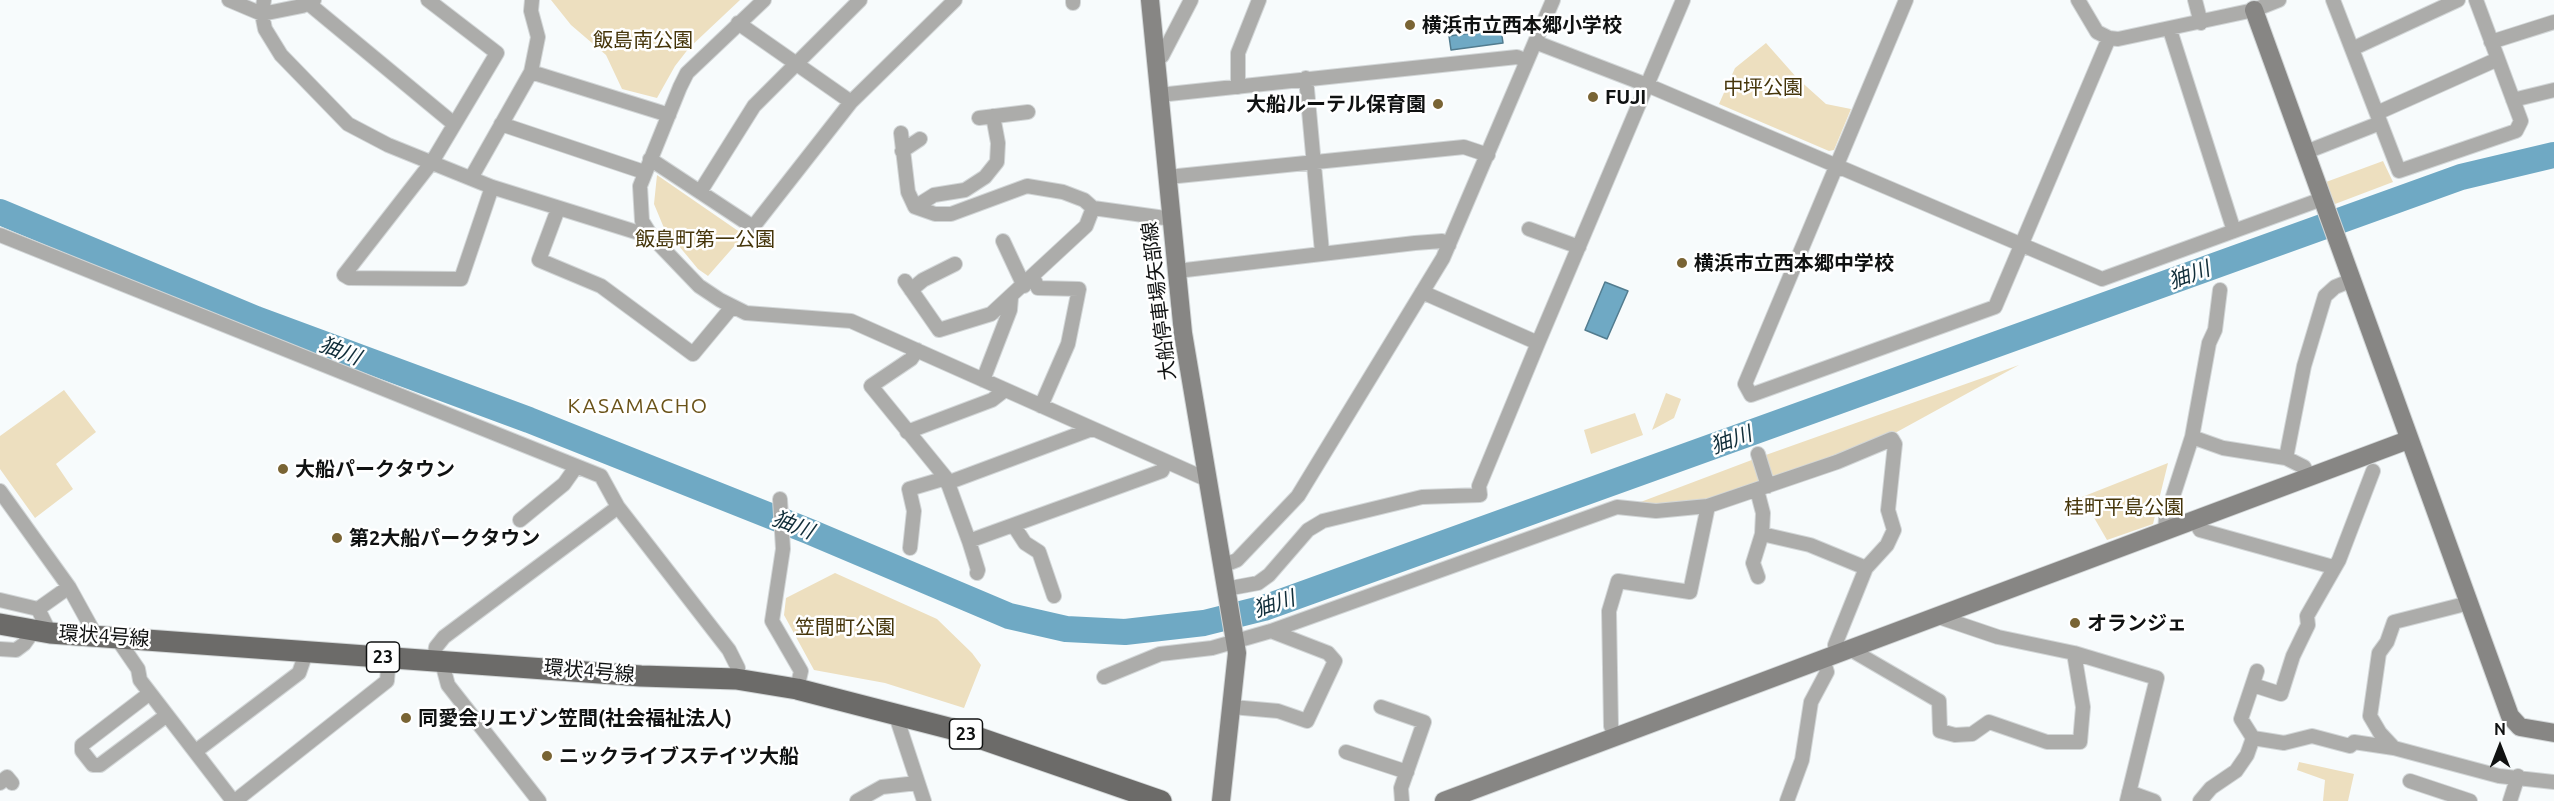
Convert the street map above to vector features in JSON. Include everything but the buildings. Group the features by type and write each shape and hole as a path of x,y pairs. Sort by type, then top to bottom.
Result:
{"main road":[{"name":"環状4号線","path":"0,624 41,623 106,636 438,659 641,676 736,680 797,688 956,730 1161,801"}],"street":[{"path":"229,0 263,7 311,2 454,124"},
{"path":"428,0 497,53 432,162 344,275 350,278 461,279 492,187"},
{"path":"471,178 531,72 538,37 531,11 532,0"},
{"path":"764,0 687,73 647,166 640,210 642,221 652,237 699,286 732,307 761,316 852,321 1208,480"},
{"path":"700,192 754,106 860,0"},
{"path":"501,124 647,166 700,192 753,227 850,102 954,0"},
{"name":"大船停車場矢部線","path":"1150,0 1183,333 1235,638"},
{"path":"1156,59 1162,56 1191,0"},
{"path":"1238,87 1238,53 1259,0"},
{"path":"1222,567 1237,560 1298,496 1422,292 1449,245 1553,0"},
{"path":"1227,592 1258,583 1269,575 1308,530 1332,518 1422,497 1480,495 1479,486 1683,0"},
{"path":"1906,0 1745,384 1750,395 1995,308 2109,38"},
{"path":"2078,0 2093,27 2109,38 2127,38 2170,30 2254,10 2279,0"},
{"path":"2195,0 2201,23"},
{"path":"2333,0 2399,171 2516,131 2521,122 2476,0"},
{"path":"2352,49 2458,0"},
{"path":"263,7 265,29 281,55 348,124 492,187 652,237"},
{"path":"2254,10 2408,440 2514,723 2520,727 2554,733"},
{"path":"2491,42 2554,22"},
{"path":"738,23 850,102"},
{"path":"2170,30 2234,231"},
{"path":"1535,42 1647,85 2102,279 2323,200"},
{"path":"1160,95 1517,57 1527,61"},
{"path":"2306,152 2498,59"},
{"path":"531,72 669,115"},
{"path":"1306,78 1322,252"},
{"path":"2513,100 2554,90"},
{"path":"915,207 934,195 965,190 985,177 997,162 998,143 986,117 1028,112"},
{"path":"901,133 908,192 915,207 935,214 951,214 1027,186 1063,192 1084,200 1093,208 1172,219"},
{"path":"902,152 920,139"},
{"path":"1168,177 1464,147 1488,155"},
{"path":"955,264 908,286 939,330 991,314 1029,282 1086,226 1093,208"},
{"path":"558,209 539,260 601,286 693,354 732,307"},
{"path":"1529,229 1578,247"},
{"path":"0,235 601,476 618,507 729,650 738,668 736,680"},
{"path":"1003,241 1029,282 1038,288 1078,289 1068,344 1041,406"},
{"path":"1177,271 1322,252 1415,243 1442,242 1449,245"},
{"path":"2286,458 2304,366 2325,296 2335,287 2352,280"},
{"path":"2165,531 2166,518 2192,436 2209,343 2216,330 2220,290"},
{"path":"1422,292 1538,343"},
{"path":"983,380 1010,310 1011,298"},
{"path":"917,350 911,359 871,386 947,480 969,541 977,573"},
{"path":"907,432 992,400 1005,390"},
{"path":"910,548 914,511 909,489 947,480 1092,429"},
{"path":"2192,436 2223,448 2286,458 2304,467 2309,477"},
{"path":"1104,677 1160,654 1212,648 1235,638 1270,631 1617,507 1623,510 1656,511 1708,506 1892,439 1895,444 1888,510 1894,530 1887,545 1866,568 1835,645 1836,653 1811,702 1802,760 1787,801"},
{"path":"1444,801 2408,440"},
{"path":"1758,454 1763,513 1762,534 1753,563 1758,577"},
{"path":"969,541 1162,471 1166,462"},
{"path":"520,520 564,484 576,466"},
{"path":"2253,685 2281,694 2293,656 2308,625 2307,616 2339,560 2373,471"},
{"path":"0,491 106,636 138,669 140,680 236,801 387,681 389,657"},
{"path":"780,499 783,549 772,621 801,671 797,688"},
{"path":"1615,736 1611,726 1609,611 1618,581 1690,592 1708,506"},
{"path":"539,801 448,685 436,647 444,637 618,507"},
{"path":"2195,520 2200,530 2333,567"},
{"path":"1014,526 1025,543 1039,552 1054,596"},
{"path":"1762,534 1810,545 1866,568"},
{"path":"0,649 16,650 24,644 69,587"},
{"path":"0,600 41,623"},
{"path":"2394,748 2370,716 2379,653 2387,642 2394,622 2469,603"},
{"path":"1936,616 1998,637 2074,653 2157,678 2128,796 2154,801"},
{"path":"1232,707 1278,711 1307,721 1335,661 1328,653 1270,631"},
{"path":"1221,801 1236,675 1235,638"},
{"path":"196,751 299,672 307,650"},
{"path":"1836,653 1939,701 1940,731 1955,735 1972,734 1989,722 2047,742 2080,742 2084,707 2074,653"},
{"path":"2257,671 2241,720 2253,738 2284,743 2312,736 2350,746 2354,742 2394,748 2499,776 2517,776 2554,782"},
{"path":"150,693 82,745 82,751 93,765 100,765 167,715"},
{"path":"1381,707 1424,722 1401,788 1402,801"},
{"path":"896,713 924,801"},
{"path":"2200,801 2211,788 2236,771 2247,755 2253,738"},
{"path":"1346,752 1407,772"},
{"path":"2510,801 2517,776"},
{"path":"2410,781 2470,801"},
{"path":"857,801 882,787 917,783"}],"green space":[{"name":"飯島南公園","path":"551,0 740,0 689,48 675,66 657,98 622,89 606,55 571,25"},
{"name":"中坪公園","path":"1766,43 1797,78 1826,104 1851,109 1834,150 1829,151 1719,104 1735,68"},
{"path":"2383,161 2393,182 2335,204 2326,182"},
{"name":"飯島町第一公園","path":"657,175 744,235 708,276 698,269 664,228 654,204"},
{"path":"2019,365 1895,433 1770,481 1763,456"},
{"path":"64,390 96,432 56,464 73,489 35,518 0,469 0,436"},
{"path":"1666,393 1681,399 1674,418 1652,430"},
{"path":"1635,413 1643,435 1591,454 1584,430"},
{"path":"1757,458 1763,484 1695,503 1630,506"},
{"name":"桂町平島公園","path":"2168,463 2153,524 2107,540 2082,497"},
{"name":"笠間町公園","path":"835,573 937,619 972,653 981,665 964,708 885,683 814,670 784,615 786,598"},
{"path":"2299,762 2354,774 2348,801 2323,801 2325,780 2297,770"}],"water":[{"path":"1501,29 1503,43 1451,50 1449,36"},
{"path":"1605,282 1628,291 1607,339 1585,330"}],"waterway":[{"name":"㹨川","path":"0,212 256,319 529,420 808,531 1009,616 1066,629 1125,632 1204,623 1264,608 2461,177 2554,155"}],"place":[{"name":"横浜市立西本郷小学校","path":"1410,25"},
{"name":"FUJI","path":"1593,97"},
{"name":"大船ルーテル保育園","path":"1438,104"},
{"name":"横浜市立西本郷中学校","path":"1682,263"},
{"name":"大船パークタウン","path":"283,469"},
{"name":"第2大船パークタウン","path":"337,538"},
{"name":"オランジェ","path":"2075,623"},
{"name":"同愛会リエゾン笠間(社会福祉法人)","path":"406,718"},
{"name":"ニックライブステイツ大船","path":"547,756"}],"district":[{"name":"KASAMACHO","path":"638,406"}]}
